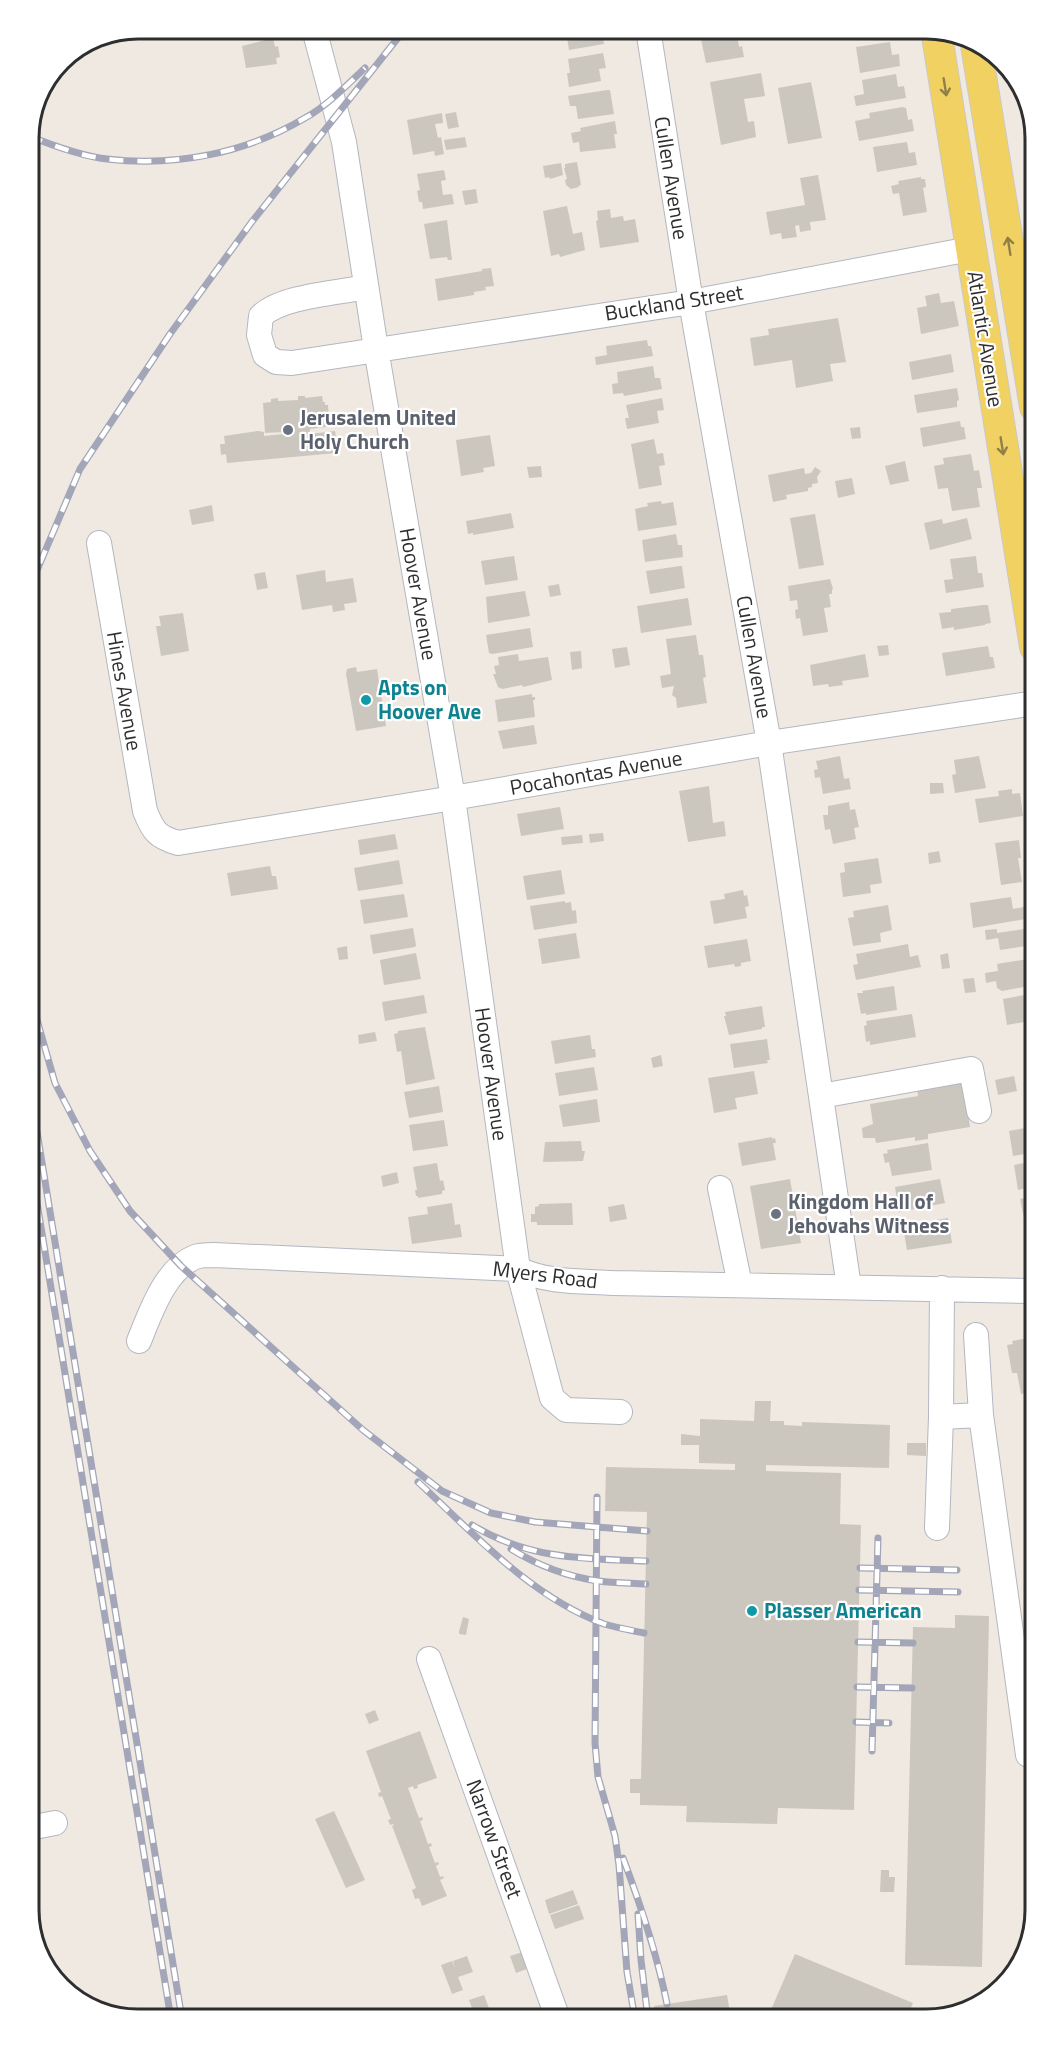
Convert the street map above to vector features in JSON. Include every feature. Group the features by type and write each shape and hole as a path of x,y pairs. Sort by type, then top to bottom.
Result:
{"main road":[{"name":"Atlantic Avenue","path":"938,40 1025,586"},
{"name":"Atlantic Avenue","path":"977,53 1025,346"}],"street":[{"name":"Hoover Avenue","path":"317,39 344,142 376,349 453,798 518,1269 552,1398 566,1410 620,1412"},
{"name":"Cullen Avenue","path":"650,39 691,302 769,743 849,1287"},
{"name":"Buckland Street","path":"366,287 291,301 270,308 261,316 259,335 266,355 276,362 316,360 691,302 970,249"},
{"name":"Hines Avenue","path":"99,543 145,811 159,835"},
{"name":"Pocahontas Avenue","path":"159,835 178,843 201,840 769,743 1025,705"},
{"path":"821,1096 971,1070 979,1111"},
{"path":"720,1188 740,1285"},
{"name":"Myers Road","path":"139,1341 154,1303 182,1266 196,1257 214,1255 518,1269 535,1277 550,1280 614,1283 1025,1291"},
{"path":"937,1528 942,1288"},
{"path":"976,1335 981,1415 1025,1733"},
{"path":"941,1417 981,1415"},
{"name":"Narrow Street","path":"429,1659 554,2009"},
{"path":"39,1826 55,1823"}],"building":[{"path":"273,39 275,47 278,46 280,57 276,58 277,64 246,68 242,46"},
{"path":"567,39 603,39 604,44 569,50"},
{"path":"701,39 738,39 744,57 706,63"},
{"path":"890,42 892,55 899,54 900,66 860,73 856,47"},
{"path":"603,53 606,68 599,69 601,81 569,87 568,59"},
{"path":"761,73 765,96 744,99 748,122 754,121 756,137 721,145 710,82"},
{"path":"896,74 898,87 904,86 906,98 856,106 854,96 864,94 862,80"},
{"path":"811,82 822,138 788,144 778,88"},
{"path":"610,90 614,114 578,119 576,106 570,106 568,96"},
{"path":"906,108 908,120 912,119 914,131 859,141 855,121 870,118 869,113"},
{"path":"456,112 459,127 448,129 445,114"},
{"path":"442,113 443,123 435,124 438,138 441,137 444,154 435,156 434,151 413,155 407,120"},
{"path":"615,121 616,148 580,152 579,142 573,143 571,133 581,131 580,128"},
{"path":"465,137 467,147 446,150 444,140"},
{"path":"907,142 909,153 915,152 917,165 877,172 873,147"},
{"path":"577,162 581,185 571,189 566,185 564,168 565,164"},
{"path":"561,163 563,175 550,179 545,178 543,166"},
{"path":"444,170 446,180 441,181 443,195 452,194 454,204 423,209 417,191 420,190 417,174"},
{"path":"818,175 826,220 810,222 811,230 800,232 799,225 795,226 797,237 782,239 781,233 770,235 766,212 805,205 800,178"},
{"path":"921,177 925,179 926,187 923,188 927,212 903,216 899,193 893,194 891,186 899,184 898,181"},
{"path":"476,189 478,203 465,205 462,191"},
{"path":"567,206 573,234 582,232 585,250 560,257 559,254 551,256 543,211"},
{"path":"610,209 611,218 623,216 624,221 635,219 639,242 600,248 596,221 598,220 597,211"},
{"path":"447,220 452,260 448,260 447,257 430,259 424,224"},
{"path":"491,268 494,286 485,287 486,290 474,292 474,295 438,301 435,279"},
{"path":"939,293 941,303 954,301 959,326 921,334 917,308 927,306 925,296"},
{"path":"838,318 846,362 830,364 833,381 796,388 792,360 754,366 750,338 769,335 768,329"},
{"path":"647,340 653,356 596,365 595,357 607,355 606,346"},
{"path":"951,354 954,372 912,380 909,362"},
{"path":"653,366 655,378 660,378 662,389 624,396 623,393 613,394 612,384 618,383 617,372"},
{"path":"957,388 959,400 957,407 917,413 914,395"},
{"name":"Jerusalem United Holy Church","path":"298,396 305,396 305,398 322,396 325,405 328,405 329,418 326,418 326,427 310,429 310,434 335,431 336,437 339,437 340,446 337,447 337,453 227,463 226,454 221,455 220,444 225,444 224,436 258,431 264,432 264,436 284,434 283,432 265,433 263,403 278,398 278,401 298,400"},
{"path":"662,398 664,410 657,411 659,423 627,429 625,418 629,418 626,405"},
{"path":"960,421 961,427 964,427 966,439 923,447 920,428"},
{"path":"860,427 861,438 852,439 850,428"},
{"path":"490,435 495,466 483,468 484,472 461,476 456,440"},
{"path":"654,439 657,454 663,453 665,465 659,466 662,485 639,489 631,444"},
{"path":"971,454 974,471 979,470 982,488 977,488 980,507 952,511 948,488 938,489 934,466 944,464 943,458"},
{"path":"905,461 909,481 890,485 885,466"},
{"path":"541,466 542,477 529,478 527,467"},
{"path":"815,467 821,471 817,477 818,483 812,484 808,491 786,495 787,499 773,502 768,475 804,468 805,474 811,473"},
{"path":"852,478 855,494 838,498 835,481"},
{"path":"661,501 662,504 673,502 677,525 638,531 635,509 648,506 647,503"},
{"path":"212,505 214,521 192,525 189,510"},
{"path":"511,513 514,528 468,534 466,521"},
{"path":"815,514 824,565 799,569 790,518"},
{"path":"967,518 972,539 930,550 924,523 942,519 943,524"},
{"path":"676,534 678,545 682,545 683,557 645,562 642,540"},
{"path":"514,556 518,580 485,585 481,561"},
{"path":"976,556 978,573 982,573 984,587 946,593 944,580 953,579 950,559"},
{"path":"682,566 685,588 650,594 646,571"},
{"path":"325,570 326,582 353,578 357,602 344,604 345,610 333,612 332,605 302,610 296,575"},
{"path":"265,572 268,588 257,590 254,574"},
{"path":"830,579 833,589 832,594 829,594 831,607 824,608 828,632 803,636 800,618 796,619 797,600 790,601 788,586"},
{"path":"559,584 561,595 550,597 548,586"},
{"path":"525,591 530,616 488,623 486,597"},
{"path":"688,598 692,625 641,633 637,606"},
{"path":"988,605 991,623 954,630 954,627 942,629 939,613"},
{"path":"183,613 189,651 161,656 156,626 161,626 159,616"},
{"path":"530,628 533,647 489,653 486,635"},
{"path":"696,635 699,655 703,655 706,677 703,678 707,703 677,708 676,698 672,695 674,686 662,688 660,676 671,674 666,639"},
{"path":"888,645 889,655 879,656 877,646"},
{"path":"988,646 995,668 946,676 942,653"},
{"path":"627,647 630,665 615,668 612,649"},
{"path":"581,651 582,668 572,670 570,652"},
{"path":"518,654 519,661 548,657 552,680 523,687 522,685 502,689 498,687 493,674 496,674 494,666 499,665 498,657"},
{"path":"865,654 869,677 842,681 843,685 813,686 810,665"},
{"name":"Apts on Hoover Ave","path":"356,667 357,672 377,669 386,726 356,731 346,674 347,669"},
{"path":"532,694 532,697 535,697 533,700 535,717 498,722 495,700"},
{"path":"534,725 537,744 503,749 498,731"},
{"path":"840,756 844,779 849,778 851,789 823,794 820,777 815,778 814,770 818,769 816,761"},
{"path":"979,756 986,788 955,793 952,775 956,774 954,760"},
{"path":"930,783 943,783 944,793 930,794"},
{"path":"709,786 713,823 724,821 726,836 688,842 679,791"},
{"path":"1012,789 1012,794 1020,793 1023,816 979,823 975,799 999,796 998,791"},
{"path":"849,802 850,810 855,809 859,827 854,828 856,839 833,844 830,829 825,830 823,815 828,815 828,806"},
{"path":"560,807 564,829 521,836 517,814"},
{"path":"603,833 604,841 590,843 589,834"},
{"path":"395,834 398,849 360,855 358,840"},
{"path":"582,835 583,843 562,845 561,837"},
{"path":"1019,840 1021,858 1018,858 1022,882 1001,885 995,843"},
{"path":"939,851 941,862 929,864 928,853"},
{"path":"878,858 882,883 870,885 871,893 843,897 840,873 845,872 844,863"},
{"path":"399,860 403,884 358,891 354,868"},
{"path":"270,866 272,876 276,876 278,889 231,896 227,873"},
{"path":"561,870 565,894 527,900 523,876"},
{"path":"743,890 744,896 747,895 749,906 745,907 747,918 714,924 710,901 725,899 724,894"},
{"path":"404,894 408,917 364,924 360,900"},
{"path":"1011,897 1013,909 1024,907 1025,919 973,928 970,903"},
{"path":"565,901 565,903 571,902 572,911 576,910 577,923 534,930 530,906"},
{"path":"888,905 892,930 880,933 881,942 853,946 848,918 854,917 853,911"},
{"path":"413,928 415,947 373,954 370,935"},
{"path":"997,929 997,933 1025,929 1025,946 1000,950 998,938 986,940 985,930"},
{"path":"576,933 580,958 542,964 538,939"},
{"path":"747,939 751,961 735,967 734,964 708,968 704,946"},
{"path":"908,944 910,957 918,955 921,967 856,980 853,965 858,964 856,954"},
{"path":"347,946 348,959 339,960 337,948"},
{"path":"416,953 421,979 384,985 380,960"},
{"path":"948,953 950,968 942,969 940,955"},
{"path":"1025,959 1025,987 1002,991 997,988 996,981 986,983 985,973 998,971 997,964"},
{"path":"974,978 976,992 965,993 963,979"},
{"path":"894,986 897,1010 861,1014 857,993"},
{"path":"424,995 427,1013 385,1021 382,1002"},
{"path":"1025,995 1025,1022 1007,1025 1003,999"},
{"path":"762,1006 765,1027 729,1035 725,1012"},
{"path":"912,1014 916,1037 870,1045 870,1041 866,1042 864,1026 867,1025 866,1021"},
{"path":"425,1027 435,1079 406,1085 401,1051 397,1052 394,1034 398,1031"},
{"path":"375,1032 377,1041 359,1044 358,1035"},
{"path":"590,1035 596,1057 555,1064 551,1041"},
{"path":"767,1039 770,1060 767,1060 768,1063 734,1068 730,1044"},
{"path":"661,1055 663,1066 653,1068 651,1058"},
{"path":"594,1067 598,1090 559,1096 555,1073"},
{"path":"754,1071 758,1094 735,1098 737,1109 714,1113 708,1078"},
{"path":"1014,1076 1017,1091 998,1095 995,1080"},
{"path":"963,1082 970,1127 928,1134 928,1139 915,1141 915,1137 876,1143 875,1138 863,1138 862,1128 873,1124 870,1104 918,1096 917,1089"},
{"path":"439,1086 443,1112 409,1118 404,1092"},
{"path":"597,1099 600,1122 563,1127 559,1105"},
{"path":"444,1120 448,1146 413,1151 409,1125"},
{"path":"1025,1128 1025,1154 1013,1156 1009,1131"},
{"path":"772,1137 772,1139 775,1138 776,1143 773,1143 776,1160 742,1166 738,1143"},
{"path":"581,1141 582,1151 585,1151 583,1161 543,1162 545,1142"},
{"path":"928,1143 932,1170 892,1176 889,1162 885,1163 883,1154 888,1153 887,1150"},
{"path":"437,1163 440,1181 443,1180 445,1190 442,1194 418,1198 413,1167"},
{"path":"1025,1163 1025,1188 1018,1190 1014,1165"},
{"path":"397,1172 399,1183 383,1187 381,1176"},
{"name":"Kingdom Hall of Jehovahs Witness","path":"790,1179 801,1243 761,1249 750,1186"},
{"path":"940,1179 945,1203 899,1212 895,1187"},
{"path":"1025,1198 1025,1223 1020,1199"},
{"path":"452,1203 455,1225 460,1224 462,1237 412,1244 408,1217 428,1214 427,1207"},
{"path":"572,1203 573,1225 537,1225 537,1222 531,1222 531,1214 535,1214 535,1207 539,1204"},
{"path":"624,1204 627,1219 610,1222 608,1207"},
{"path":"948,1218 952,1243 907,1250 903,1226"},
{"path":"1025,1339 1025,1393 1021,1394 1017,1373 1012,1373 1007,1345 1013,1344 1012,1341"},
{"name":"Plasser American","path":"755,1401 771,1401 770,1421 784,1421 784,1425 802,1426 802,1422 890,1425 889,1468 766,1465 766,1471 841,1473 840,1524 861,1525 854,1810 778,1808 777,1824 686,1822 687,1806 640,1805 640,1793 630,1793 630,1779 641,1779 647,1512 605,1511 606,1467 735,1470 735,1464 699,1463 699,1445 681,1445 681,1434 700,1436 700,1419 754,1421"},
{"path":"907,1443 926,1443 926,1456 907,1455"},
{"path":"955,1615 989,1616 982,1967 905,1965 913,1627 955,1628"},
{"path":"463,1617 469,1619 466,1635 459,1634"},
{"path":"375,1710 379,1720 369,1724 365,1714"},
{"path":"420,1731 437,1778 417,1785 418,1788 414,1789 413,1786 408,1788 419,1818 422,1817 423,1820 420,1821 428,1844 431,1843 432,1846 429,1847 435,1863 439,1864 436,1866 440,1877 444,1878 440,1880 447,1896 422,1906 419,1898 415,1899 412,1890 416,1888 392,1826 394,1825 390,1825 388,1820 391,1819 382,1796 379,1797 378,1793 381,1792 366,1751"},
{"path":"334,1811 365,1880 346,1888 315,1819"},
{"path":"881,1870 889,1870 889,1877 895,1877 894,1892 880,1892"},
{"path":"573,1890 578,1904 549,1914 545,1900"},
{"path":"579,1905 584,1919 555,1929 550,1915"},
{"path":"526,1951 532,1967 516,1973 510,1956"},
{"path":"795,1954 913,2003 910,2009 771,2009"},
{"path":"467,1956 473,1972 458,1977 463,1990 452,1994 441,1965 452,1961 455,1968 453,1961"},
{"path":"484,1995 489,2009 472,2009 469,2000"},
{"path":"727,1995 729,2009 654,2009 654,2006"}],"railway":[{"path":"39,565 80,469 170,334 251,223 397,39"},
{"path":"39,140 77,153 107,159 159,161 210,155 259,140 305,118 329,101 365,68"},
{"path":"39,1027 55,1083 90,1151 130,1211 181,1266 363,1430 442,1491 491,1513 535,1522 647,1531"},
{"path":"39,1144 180,2009"},
{"path":"39,1215 169,2009"},
{"path":"418,1482 504,1562 552,1597 604,1624 644,1633"},
{"path":"597,1497 595,1743 598,1777 615,1836 627,1972 633,2009"},
{"path":"472,1525 514,1545 535,1551 578,1558 646,1561"},
{"path":"872,1751 878,1538"},
{"path":"511,1549 542,1565 576,1577 605,1582 646,1584"},
{"path":"860,1568 957,1570"},
{"path":"859,1590 958,1592"},
{"path":"858,1642 913,1643"},
{"path":"857,1687 912,1688"},
{"path":"856,1722 889,1723"},
{"path":"623,1858 648,1930 667,2004"},
{"path":"638,1914 647,2009"}],"place":[{"name":"Jerusalem United Holy Church","path":"288,430"},
{"name":"Apts on Hoover Ave","path":"366,700"},
{"name":"Kingdom Hall of Jehovahs Witness","path":"776,1214"},
{"name":"Plasser American","path":"752,1611"}]}
